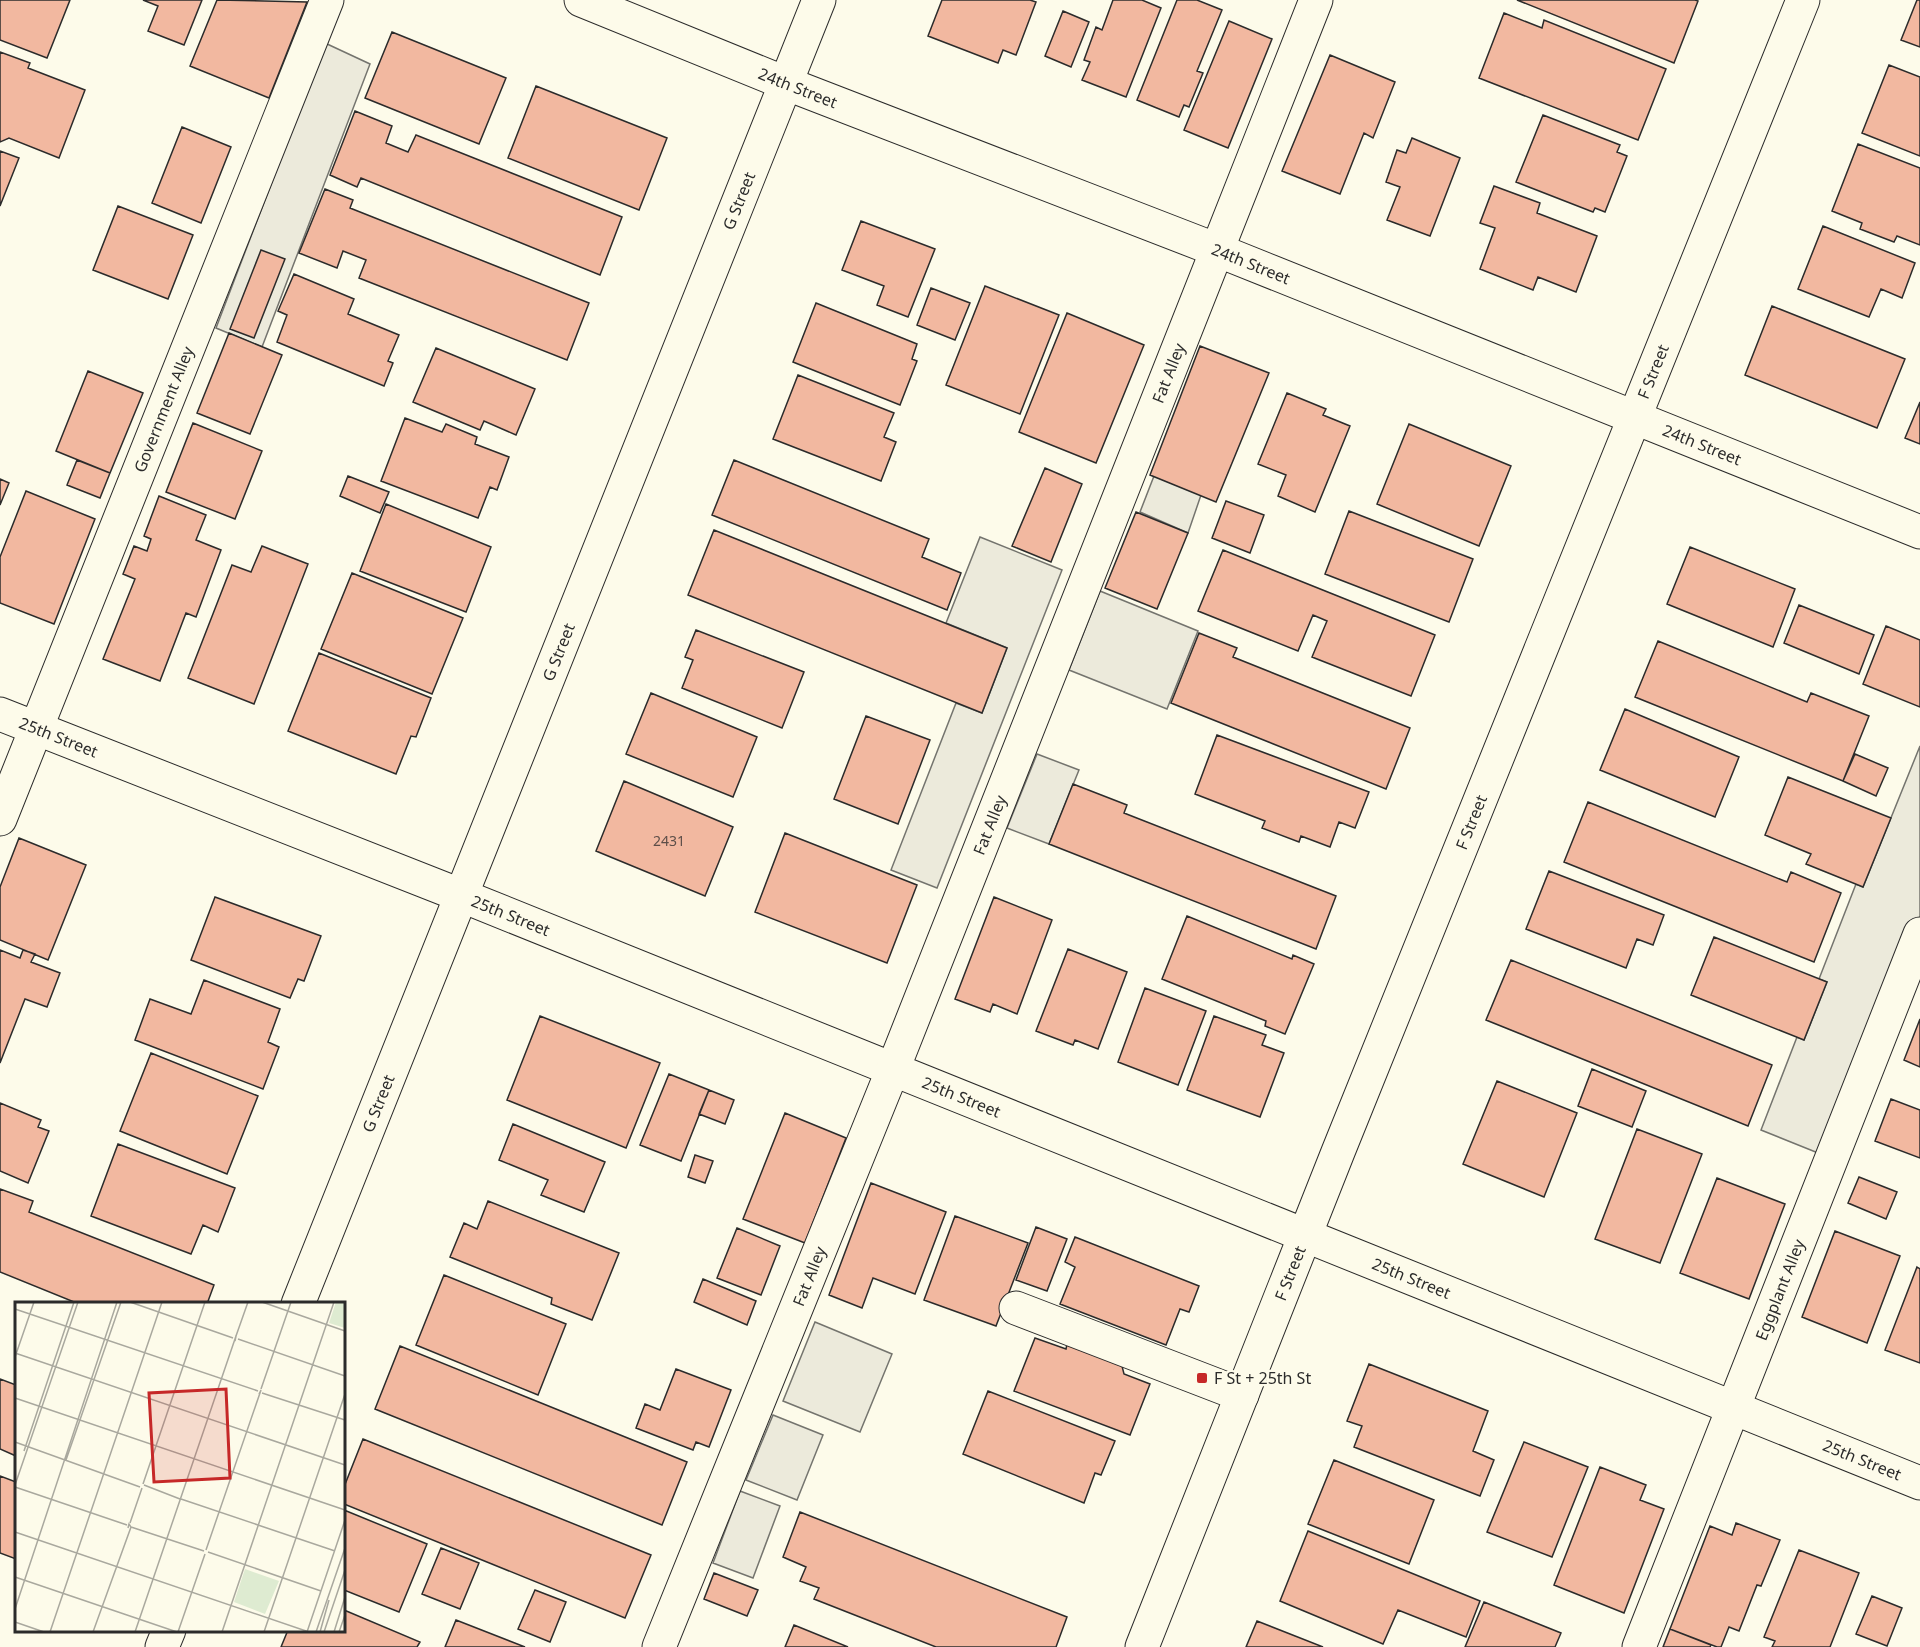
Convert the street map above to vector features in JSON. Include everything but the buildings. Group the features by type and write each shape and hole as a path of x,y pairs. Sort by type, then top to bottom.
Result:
{"street":[{"name":"Government Alley","path":"0,819 327,0"},
{"name":"24th Street","path":"581,0 785,83 1217,250 1920,532"},
{"name":"G Street","path":"299,1302 819,0"},
{"name":"Fat Alley","path":"659,1647 893,1069 1316,0"},
{"name":"F Street","path":"1142,1647 1336,1158 1803,0"},
{"name":"25th Street","path":"0,714 460,895 1920,1483"},
{"name":"Eggplant Alley","path":"1639,1647 1920,934"},
{"path":"1016,1308 1242,1395"},
{"path":"162,1647 168,1632"}],"shaded area":[{"path":"325,43 370,64 262,347 216,328"},
{"path":"1154,476 1201,495 1188,533 1140,512"},
{"path":"980,537 1062,570 937,888 891,870 956,703 982,713 1007,648 946,623"},
{"path":"1100,591 1198,631 1167,709 1069,670"},
{"path":"1920,746 1920,934 1833,1159 1761,1130 1797,1037 1804,1040 1827,982 1819,979 1856,884 1863,887"},
{"path":"1037,754 1079,770 1049,844 1007,828"},
{"path":"815,1322 892,1354 860,1432 783,1401"},
{"path":"773,1415 823,1435 797,1500 746,1480"},
{"path":"740,1491 780,1506 753,1578 713,1563"}],"place":[{"name":"F St + 25th St","path":"1202,1378"}]}
